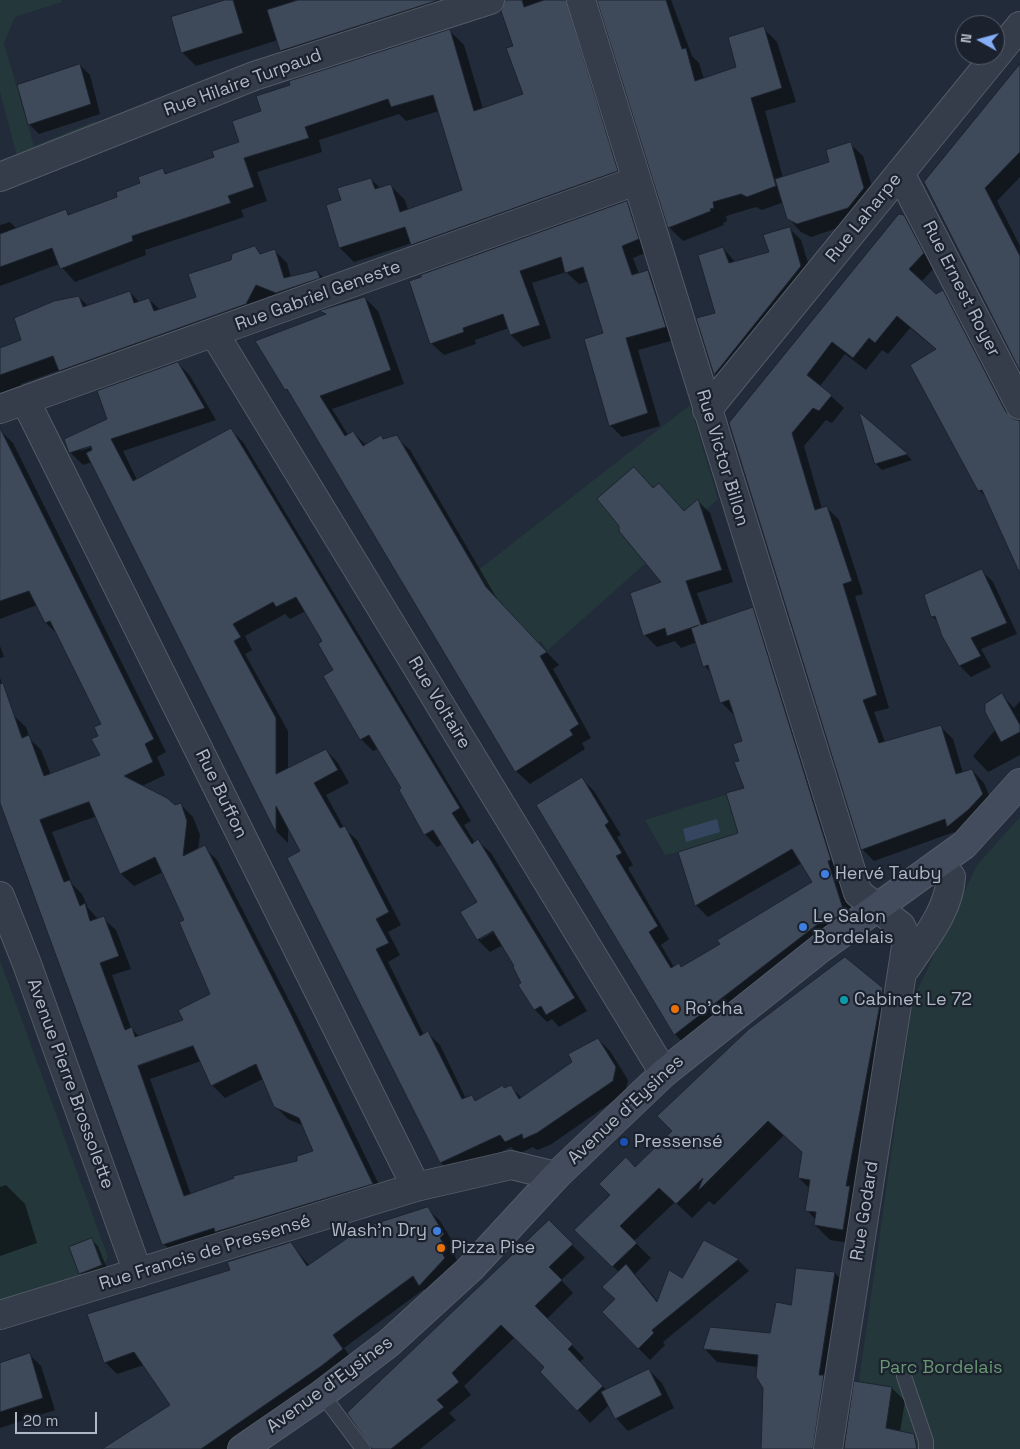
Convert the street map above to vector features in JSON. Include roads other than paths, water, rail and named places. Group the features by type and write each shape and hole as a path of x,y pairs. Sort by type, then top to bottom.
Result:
{"street":[{"name":"Rue Hilaire Turpaud","path":"0,177 254,76 490,0"},
{"name":"Rue Victor Billon","path":"581,0 858,893 901,926 907,940 903,973"},
{"name":"Rue Laharpe","path":"707,410 1020,26"},
{"name":"Rue Ernest Royer","path":"900,172 1020,405"},
{"name":"Rue Gabriel Geneste","path":"0,409 636,181"},
{"name":"Rue Voltaire","path":"214,333 664,1073"},
{"name":"Rue Buffon","path":"26,400 416,1187"},
{"name":"Avenue d'Eysines","path":"242,1449 322,1394 389,1343 471,1268 556,1176 664,1073 821,948 964,845 1020,783"},
{"path":"903,973 941,913 950,892 951,877 940,864"},
{"name":"Avenue Pierre Brossolette","path":"0,896 27,964 138,1273"},
{"name":"Rue Godard","path":"828,1449 903,973"},
{"name":"Rue Francis de Pressensé","path":"0,1315 416,1187 510,1165 556,1176"}],"lane":[{"path":"904,1376 926,1441 926,1449"},
{"path":"322,1394 363,1449"}],"water":[{"path":"717,819 720,832 686,842 683,829"}],"place":[{"name":"Hervé Tauby","path":"825,874"},
{"name":"Le Salon Bordelais","path":"803,927"},
{"name":"Cabinet Le 72","path":"844,1000"},
{"name":"Ro'cha","path":"675,1009"},
{"name":"Pressensé","path":"624,1142"},
{"name":"Wash'n Dry","path":"437,1231"},
{"name":"Pizza Pise","path":"441,1248"}],"park label":[{"name":"Parc Bordelais","path":"941,1368"}]}
